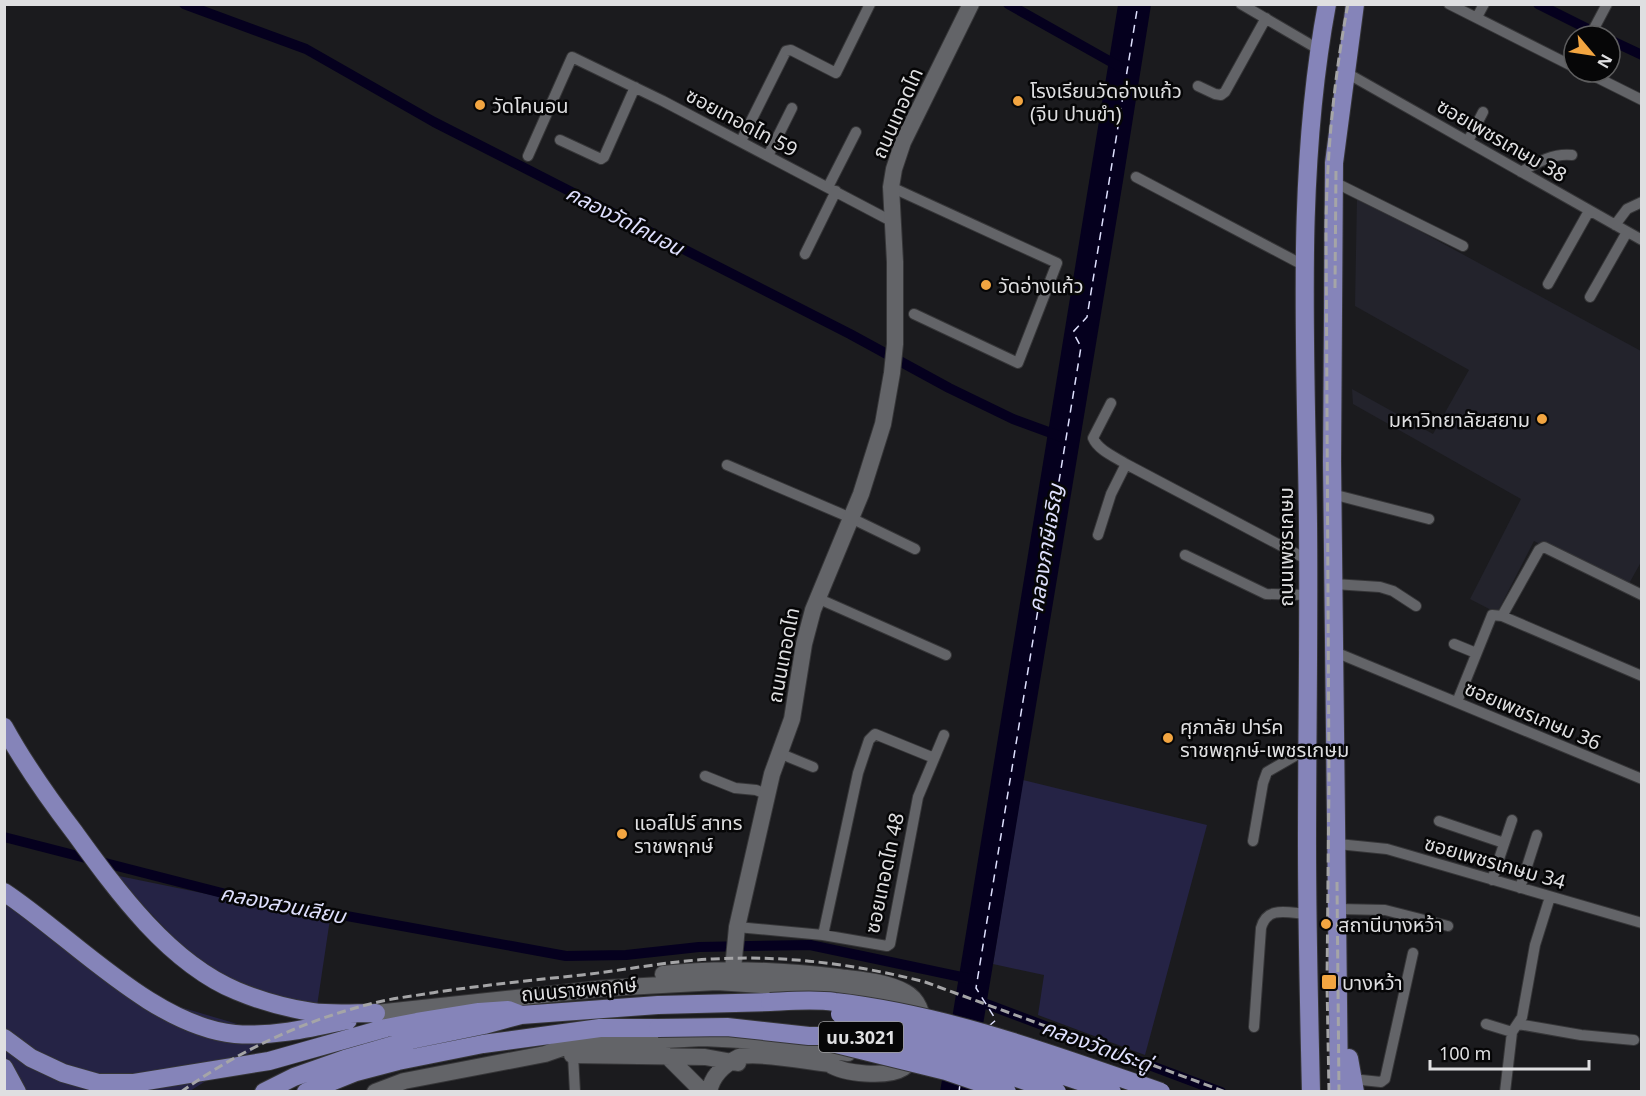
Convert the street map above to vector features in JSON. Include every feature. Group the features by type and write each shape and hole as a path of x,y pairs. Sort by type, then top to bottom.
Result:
{"main road":[{"name":"ถนนเทอดไท","path":"734,946 766,794 792,719 804,644 817,598 851,518 883,424 895,344 891,187 894,169 903,142 971,4"},
{"path":"1349,1087 1339,949 1332,494 1334,163 1355,4"},
{"name":"ถนนเพชรเกษม","path":"1311,1092 1307,914 1308,560 1305,266 1308,143 1318,49 1326,5"},
{"path":"1308,560 1334,559"},
{"path":"4,727 40,786 100,868 138,915 172,948 204,973 235,990 274,1004 313,1012 376,1013"},
{"path":"4,892 148,1000 177,1017 208,1029 234,1034 282,1032 376,1013"},
{"path":"607,988 640,977 693,970 734,946 799,972 873,982 907,993 918,1004 923,1017 923,1039 914,1056 902,1069 876,1074 836,1069 830,1064 758,1056 740,1057 715,1076 709,1092"},
{"name":"ถนนราชพฤกษ์","path":"375,1092 404,1081 544,1054 568,1046 588,1044 703,1038 784,1044 883,1060 896,1053 907,1031 906,1014 898,1001 849,991 717,982 607,988 376,1013"},
{"path":"770,1002 832,1001 945,1022 1006,1039 1161,1092"},
{"name":"ถนนราชพฤกษ์","path":"264,1092 294,1077 345,1059 411,1040 521,1015 658,1005 770,1002 832,1012 942,1035 1112,1092"},
{"path":"4,1038 32,1058 63,1073 98,1083 124,1084 269,1061 409,1023 479,1012 508,1010 521,1015"},
{"name":"ถนนราชพฤกษ์","path":"307,1090 398,1061 483,1044 600,1028 727,1028 809,1036 856,1036 890,1040 951,1055 1057,1092"},
{"path":"809,1036 946,1071 1007,1092"},
{"path":"544,1054 666,1055 705,1057 732,1063"},
{"path":"666,1055 703,1092"},
{"path":"988,1092 990,1071 998,1061 1005,1059 1097,1092"},
{"path":"4,1068 17,1092"}],"street":[{"path":"741,141 786,51 791,50 836,73 870,4"},
{"path":"1241,4 1318,49"},
{"path":"1449,4 1562,61"},
{"path":"1477,17 1484,4"},
{"path":"1596,24 1606,4"},
{"path":"1198,86 1215,94 1221,95 1226,92 1266,18"},
{"name":"ซอยเทอดไท 59","path":"528,156 572,57 741,141 893,222"},
{"name":"ซอยเพชรเกษม 38","path":"1345,72 1641,240"},
{"path":"1610,84 1641,100"},
{"path":"560,140 601,159 604,157 635,87"},
{"path":"768,156 792,108"},
{"path":"1468,141 1483,112"},
{"path":"805,254 856,132"},
{"path":"1521,172 1551,157 1561,154 1572,155"},
{"path":"1136,177 1305,266"},
{"path":"1334,182 1463,246"},
{"path":"891,187 1057,263 1018,363 914,314"},
{"path":"1615,225 1627,209 1641,202"},
{"path":"1548,284 1589,211"},
{"path":"1590,297 1627,232"},
{"path":"1111,403 1093,438 1102,449 1126,464 1308,560"},
{"path":"1098,535 1111,494 1126,464"},
{"path":"728,465 851,518 915,549"},
{"path":"1332,494 1429,519"},
{"path":"1503,616 1539,550 1544,547 1641,595"},
{"path":"1185,555 1266,594 1308,595"},
{"path":"1334,584 1380,587 1393,591 1416,606"},
{"path":"817,598 946,655"},
{"path":"1457,702 1491,616 1503,616 1641,676"},
{"path":"1454,644 1476,653"},
{"name":"ซอยเพชรเกษม 36","path":"1335,652 1412,682 1641,779"},
{"path":"823,935 858,773 869,740 874,734 934,758"},
{"name":"ซอยเทอดไท 48","path":"734,946 823,935 887,946 890,944 918,797 944,735"},
{"path":"1253,840 1267,772 1307,749"},
{"path":"779,753 813,766"},
{"path":"705,776 735,788 756,790 766,794"},
{"path":"1492,880 1512,820"},
{"path":"1439,821 1504,843"},
{"path":"1520,888 1537,835"},
{"name":"ซอยเพชรเกษม 34","path":"1338,844 1380,848 1641,923"},
{"path":"1504,1092 1515,1028 1522,1017 1535,945 1550,897"},
{"path":"1338,909 1385,910 1448,926"},
{"path":"1254,1026 1263,920 1267,915 1275,912 1307,914"},
{"path":"1349,1087 1381,1082 1385,1079 1413,953"},
{"path":"1486,1024 1634,1040"},
{"path":"573,1055 575,1092"}],"shaded area":[{"name":"มหาวิทยาลัยสยาม","path":"1357,197 1641,351 1641,562 1626,589 1534,541 1497,613 1470,599 1521,499 1353,404 1352,389 1433,434 1469,370 1355,306"},
{"path":"1023,780 1207,825 1145,1055 1038,1015 1044,975 993,964"},
{"path":"114,875 330,919 317,1006 269,997 199,964"},
{"path":"4,897 150,998 275,1034 190,1091 5,1091"}],"water":[{"name":"คลองภาษีเจริญ","path":"1118,5 1151,5 1123,181 972,1091 940,1092"}],"waterway":[{"name":"คลองวัดโคนอน","path":"184,4 306,49 434,122 850,334 949,388 1013,419 1062,437"},
{"path":"1008,4 1120,67"},
{"path":"1538,4 1578,24"},
{"path":"1622,46 1642,55"},
{"name":"คลองสวนเลียบ","path":"4,837 226,894 566,956 626,955 699,947 810,945 971,979"},
{"name":"คลองวัดประดู่","path":"973,999 1221,1092"}],"ferry route":[{"path":"989,1026 996,1020 976,988 1081,347 1073,332 1087,317 1138,4"},
{"path":"959,1092 960,1084"}],"railway":[{"path":"1329,1092 1326,226 1332,115 1348,4"},
{"path":"1335,288 1336,168"},
{"path":"1337,882 1339,1092"},
{"path":"181,1092 225,1063 272,1039 320,1019 378,1002 455,989 680,962 740,958 820,962 872,970 925,982 1226,1092"}],"place":[{"name":"โรงเรียนวัดอ่างแก้ว (จีบ ปานขำ)","path":"1018,101"},
{"name":"วัดโคนอน","path":"480,105"},
{"name":"วัดอ่างแก้ว","path":"986,285"},
{"name":"มหาวิทยาลัยสยาม","path":"1542,419"},
{"name":"ศุภาลัย ปาร์ค ราชพฤกษ์-เพชรเกษม","path":"1168,738"},
{"name":"แอสไปร์ สาทร ราชพฤกษ์","path":"622,834"},
{"name":"สถานีบางหว้า","path":"1326,924"},
{"name":"บางหว้า","path":"1329,982"}]}
